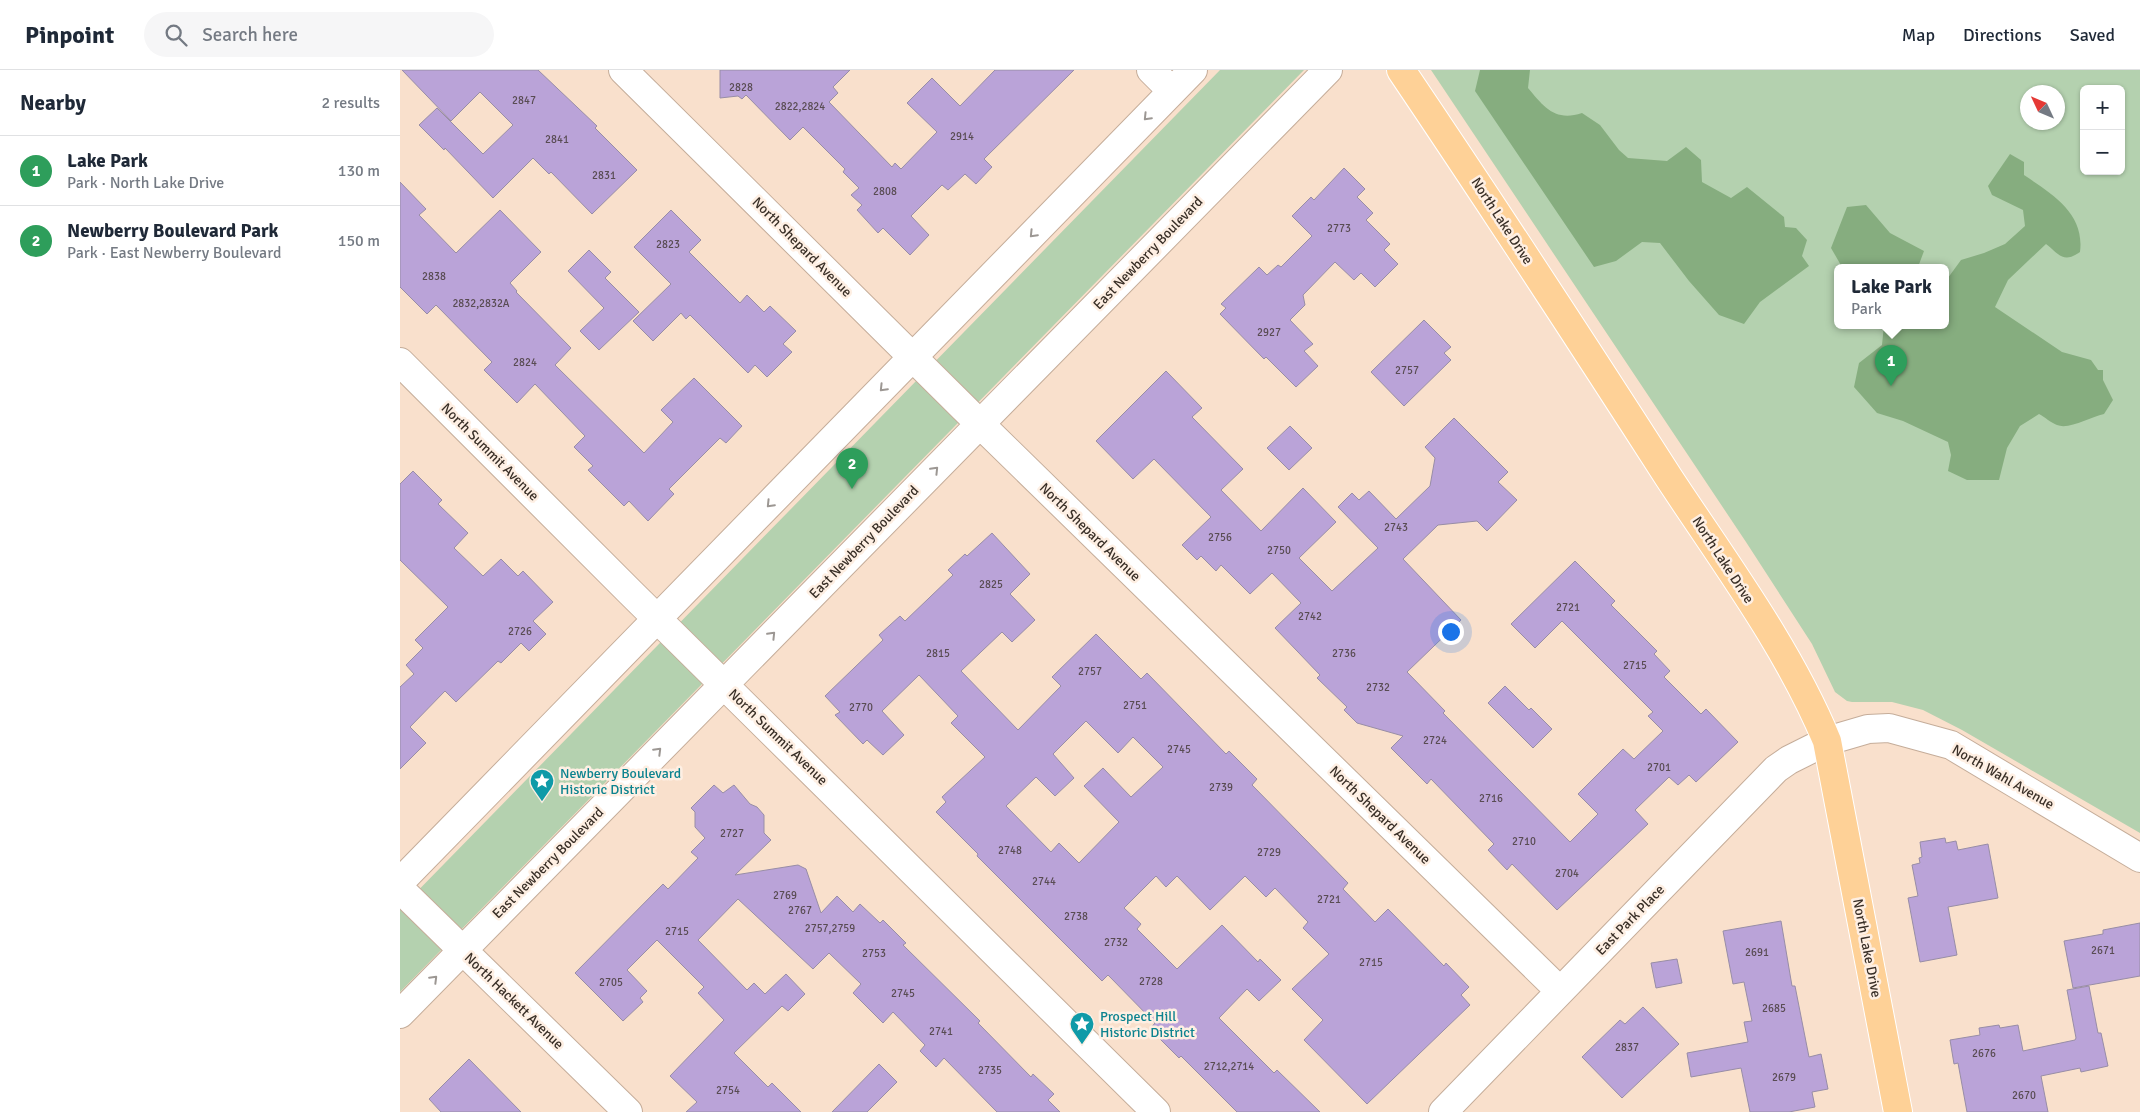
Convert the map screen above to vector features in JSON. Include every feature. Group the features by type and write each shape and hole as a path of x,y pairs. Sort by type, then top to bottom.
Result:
{"main road":[{"name":"North Lake Drive","path":"1401,70 1504,224 1770,633 1803,689 1827,741 1898,1112"}],"street":[{"name":"North Shepard Avenue","path":"623,70 980,424 1560,991"},
{"path":"1151,70 1172,91"},
{"path":"400,882 1193,70"},
{"name":"East Newberry Boulevard","path":"400,1014 1328,70"},
{"name":"North Summit Avenue","path":"400,362 1156,1112"},
{"name":"North Wahl Avenue","path":"1827,741 1868,729 1889,728 1951,745 2140,858"},
{"name":"East Park Place","path":"1443,1112 1776,769 1827,741"},
{"name":"North Hackett Avenue","path":"400,889 628,1112"}],"green space":[{"path":"1220,70 1304,70 400,992 400,909"},
{"path":"1431,70 2140,70 2140,833 1962,730 1923,710 1892,702 1847,701 1835,692 1812,644 1746,542"},
{"path":"1480,70 1530,70 1528,88 1545,107 1564,116 1582,113 1600,125 1619,150 1628,158 1667,161 1686,147 1701,160 1702,182 1731,198 1747,187 1784,217 1785,227 1796,228 1807,240 1802,256 1809,266 1760,302 1744,324 1719,315 1689,281 1660,243 1642,242 1616,261 1594,267 1475,91"},
{"path":"2010,154 2024,162 2024,175 2055,197 2072,216 2080,238 2080,252 2074,256 2065,257 2046,244 2008,280 1995,307 2062,352 2091,360 2098,370 2103,370 2103,380 2113,400 2104,414 2067,426 2055,424 2039,414 2020,426 2007,448 1999,480 1967,480 1948,471 1951,455 1948,442 1903,421 1877,413 1854,387 1859,363 1882,345 1884,329 1949,329 1949,276 1961,260 2005,244 2025,226 2023,210 1992,195 1988,186"},
{"path":"1866,205 1890,233 1924,251 1919,264 1840,264 1831,248 1847,207"}],"building":[{"path":"402,70 538,70 597,126 595,128 637,170 592,214 551,172 549,174 533,158 493,198 445,148 444,150 419,125 437,108 483,154 513,125 480,92 451,121"},
{"path":"720,70 850,70 833,87 838,93 829,102 892,167 895,163 901,169 937,132 907,103 932,78 960,106 995,70 1074,70 984,159 992,167 976,184 965,174 948,190 942,185 911,216 929,235 910,255 883,228 878,233 857,210 862,205 851,195 859,188 843,172 845,169 803,127 790,140 746,95 742,99 738,96 720,98"},
{"path":"1344,168 1365,189 1357,197 1373,213 1366,220 1390,244 1384,250 1398,264 1375,287 1361,273 1354,280 1335,262 1303,295 1305,305 1290,320 1313,344 1304,351 1318,366 1296,387 1266,357 1264,359 1220,314 1226,308 1221,304 1259,267 1267,275 1278,265 1281,267 1312,236 1292,216 1311,197 1314,200"},
{"path":"400,182 426,209 419,215 456,253 500,210 541,252 510,283 516,292 571,348 555,365 644,453 673,422 661,410 694,378 742,426 726,443 720,438 669,489 674,494 648,521 629,501 624,506 588,470 593,466 574,447 585,436 535,384 517,403 484,370 492,362 436,305 427,314 400,287"},
{"path":"671,210 701,240 689,252 740,303 747,295 764,312 770,306 796,331 783,344 792,352 767,377 755,365 748,373 690,315 686,319 681,313 653,341 633,321 671,284 634,247"},
{"path":"589,250 611,272 605,278 639,312 599,350 580,331 604,308 568,271"},
{"path":"1424,320 1451,347 1444,353 1451,360 1404,406 1371,372"},
{"path":"1166,371 1202,408 1192,417 1243,469 1221,490 1261,531 1303,488 1336,522 1299,558 1332,591 1378,548 1338,507 1352,493 1359,500 1369,491 1396,519 1430,486 1435,458 1425,447 1454,418 1508,472 1498,482 1517,500 1487,531 1477,521 1438,525 1403,559 1461,620 1407,672 1445,711 1443,713 1570,842 1598,814 1578,794 1623,749 1634,759 1663,731 1648,716 1653,712 1562,621 1535,648 1511,624 1575,561 1615,601 1611,605 1657,651 1654,654 1670,671 1664,677 1701,714 1706,709 1738,742 1696,782 1689,775 1678,785 1669,777 1635,810 1648,824 1557,910 1512,864 1507,870 1488,850 1494,844 1431,779 1427,784 1391,748 1403,736 1357,723 1344,710 1347,707 1317,678 1320,675 1275,628 1301,603 1272,573 1250,594 1221,565 1216,571 1201,556 1197,560 1182,545 1211,517 1154,459 1133,479 1096,441"},
{"path":"1290,426 1312,448 1289,470 1267,448"},
{"path":"413,471 442,500 438,504 468,533 454,548 483,576 501,559 518,576 523,571 553,602 533,621 546,634 529,651 521,643 501,663 498,661 456,702 445,691 410,727 426,743 400,769 400,687 414,674 406,665 423,648 415,640 448,607 400,560 400,484"},
{"path":"992,533 1030,574 1010,594 1035,620 1012,642 1002,632 961,671 1018,730 1061,686 1052,677 1096,634 1141,679 1147,673 1226,754 1229,751 1257,779 1252,785 1348,883 1343,889 1375,922 1388,909 1444,966 1446,963 1469,987 1461,995 1470,1005 1367,1104 1304,1040 1323,1020 1292,989 1329,954 1303,928 1308,922 1275,888 1266,897 1245,876 1210,910 1177,876 1166,887 1156,876 1124,908 1141,924 1137,929 1177,969 1222,925 1258,962 1260,959 1281,980 1259,1001 1247,989 1219,1018 1274,1073 1277,1070 1320,1112 1237,1112 1181,1056 1179,1058 1150,1029 1155,1023 1108,975 1102,981 977,856 978,854 936,812 946,802 942,797 985,757 951,723 958,716 919,675 882,711 904,735 883,755 867,740 863,744 835,715 840,712 825,696 883,640 879,635 900,616 905,621 953,575 948,570 965,554 967,556","holes":["1086,721 1118,753 1133,737 1163,767 1131,797 1103,768 1084,786 1119,822 1079,863 1059,843 1051,852 1006,806 1036,777 1055,796 1074,778 1053,754"]},
{"path":"1505,686 1529,710 1531,708 1552,729 1533,748 1488,703"},
{"path":"714,785 723,793 734,785 750,804 757,807 764,815 764,833 771,840 735,875 798,865 806,869 821,913 837,896 853,912 860,904 880,923 883,920 906,943 903,945 980,1021 978,1023 1031,1077 1033,1074 1054,1094 1048,1100 1060,1112 997,1112 944,1058 936,1067 920,1051 925,1045 893,1012 883,1023 853,993 861,984 829,953 813,969 738,899 698,940 747,990 754,983 765,994 786,974 805,994 788,1011 782,1006 734,1053 768,1087 772,1083 801,1112 686,1112 697,1102 670,1076 724,1020 698,993 704,987 657,940 627,970 647,991 640,998 643,1002 623,1021 575,973 663,884 668,889 698,858 691,852 705,838 695,827 695,812 691,808"},
{"path":"1945,838 1946,843 1956,841 1958,850 1988,844 1998,898 1948,907 1957,955 1920,962 1908,898 1918,896 1912,865 1920,863 1919,858 1922,857 1920,842"},
{"path":"1781,921 1792,986 1795,986 1809,1057 1821,1054 1828,1089 1812,1092 1815,1107 1789,1112 1750,1112 1741,1068 1691,1077 1687,1053 1748,1042 1744,1022 1752,1021 1744,982 1733,984 1723,931"},
{"path":"2140,923 2140,976 2073,988 2064,941 2103,934 2103,930"},
{"path":"1677,959 1682,983 1656,988 1651,963"},
{"path":"2089,986 2098,1033 2101,1033 2108,1066 2081,1072 2080,1068 2041,1076 2048,1112 1967,1112 1958,1063 1954,1064 1950,1040 1980,1035 1979,1028 1999,1025 2000,1028 2018,1025 2023,1051 2075,1040 2067,990"},
{"path":"1643,1007 1679,1044 1622,1098 1582,1057 1620,1020 1625,1024"},
{"path":"469,1059 521,1112 441,1112 429,1099"},
{"path":"879,1064 897,1082 867,1112 832,1112"}],"place":[{"name":"Lake Park","path":"1891,386"},
{"name":"Newberry Boulevard Park","path":"852,489"},
{"name":"Newberry Boulevard Historic District","path":"542,802"},
{"name":"Prospect Hill Historic District","path":"1082,1045"}]}
